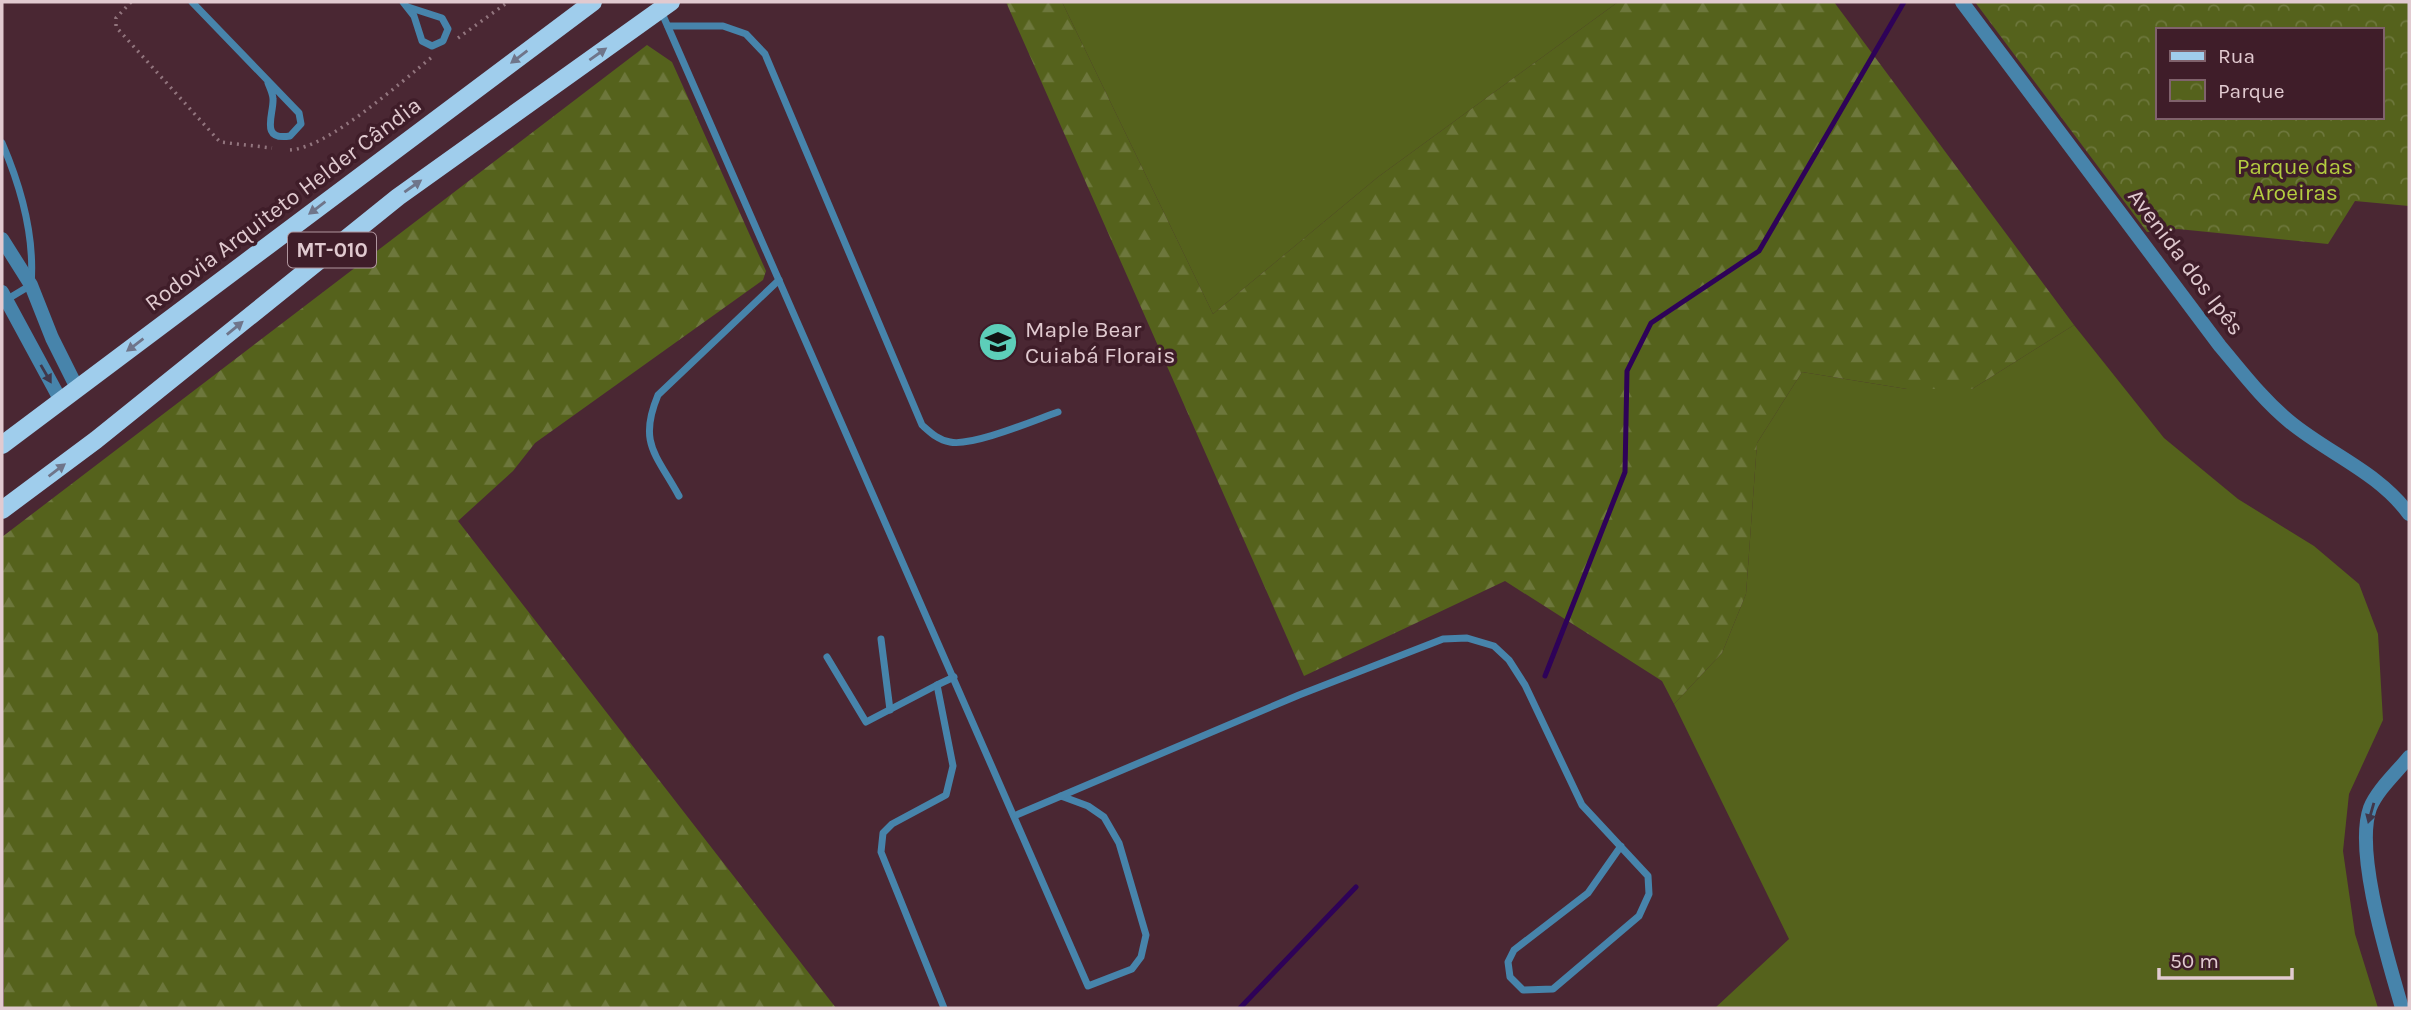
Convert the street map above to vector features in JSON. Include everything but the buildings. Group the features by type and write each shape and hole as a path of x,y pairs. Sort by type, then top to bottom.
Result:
{"main road":[{"name":"Rodovia Arquiteto Helder Cândia","path":"2,445 593,2"},
{"name":"MT-010","path":"2,510 96,440 398,197 667,13"}],"street":[{"name":"Avenida dos Ipês","path":"1962,2 2220,346 2258,392 2290,422 2388,490 2409,514"},
{"path":"2,239 32,285 52,338 77,388"},
{"path":"4,296 61,401"},
{"path":"2402,1008 2373,893 2367,844 2371,807 2409,757"}],"lane":[{"path":"192,2 299,113 301,124 290,136 279,136 271,128 269,118 273,102 268,83"},
{"path":"405,4 442,18 448,29 443,41 432,46 422,41 405,4"},
{"path":"667,13 779,280 1088,986 1132,969 1141,957 1146,935 1119,843 1104,817 1088,806 1062,796"},
{"path":"667,13 746,34 765,54 922,425 937,438 954,444 991,436 1058,412"},
{"path":"2,143 22,201 33,257 32,285 4,296"},
{"path":"679,496 647,438 650,412 658,395 779,280"},
{"path":"1014,816 1443,639 1467,638 1494,646 1509,660 1525,685 1582,805 1621,846 1648,876 1649,894 1639,916 1553,989 1523,990 1510,977 1508,962 1514,950 1588,893 1621,846"},
{"path":"881,639 890,710"},
{"path":"827,657 866,722 954,677"},
{"path":"937,685 953,766 946,795 892,824 883,833 881,852 944,1008"}],"path":[{"path":"131,2 116,18 116,27 216,138 226,144 275,148"},
{"path":"456,40 508,2"},
{"path":"285,150 302,148 336,131 439,52"}],"green space":[{"path":"1006,2 1062,2 1213,314 1378,177 1618,2 1834,2 2074,325 1972,389 1907,389 1802,372 1757,443 1746,594 1722,653 1674,704 1662,681 1505,581 1304,676"},
{"path":"1062,2 1618,2 1378,177 1213,314"},
{"name":"Parque das Aroeiras","path":"1975,2 2409,2 2409,206 2355,201 2328,244 2178,229 2147,232"},
{"path":"647,45 672,62 766,271 763,280 535,443 513,471 458,521 836,1008 4,1008 2,537"},
{"path":"2074,325 2164,438 2238,499 2314,546 2359,584 2378,634 2383,720 2349,794 2343,851 2355,934 2378,1008 1715,1008 1789,939 1674,704 1722,653 1746,594 1757,443 1802,372 1907,389 1972,389"}],"waterway":[{"path":"1545,676 1625,472 1627,371 1651,323 1759,251 1904,2"},
{"path":"1240,1008 1356,887"}],"place":[{"name":"Maple Bear Cuiabá Florais","path":"998,342"}]}
